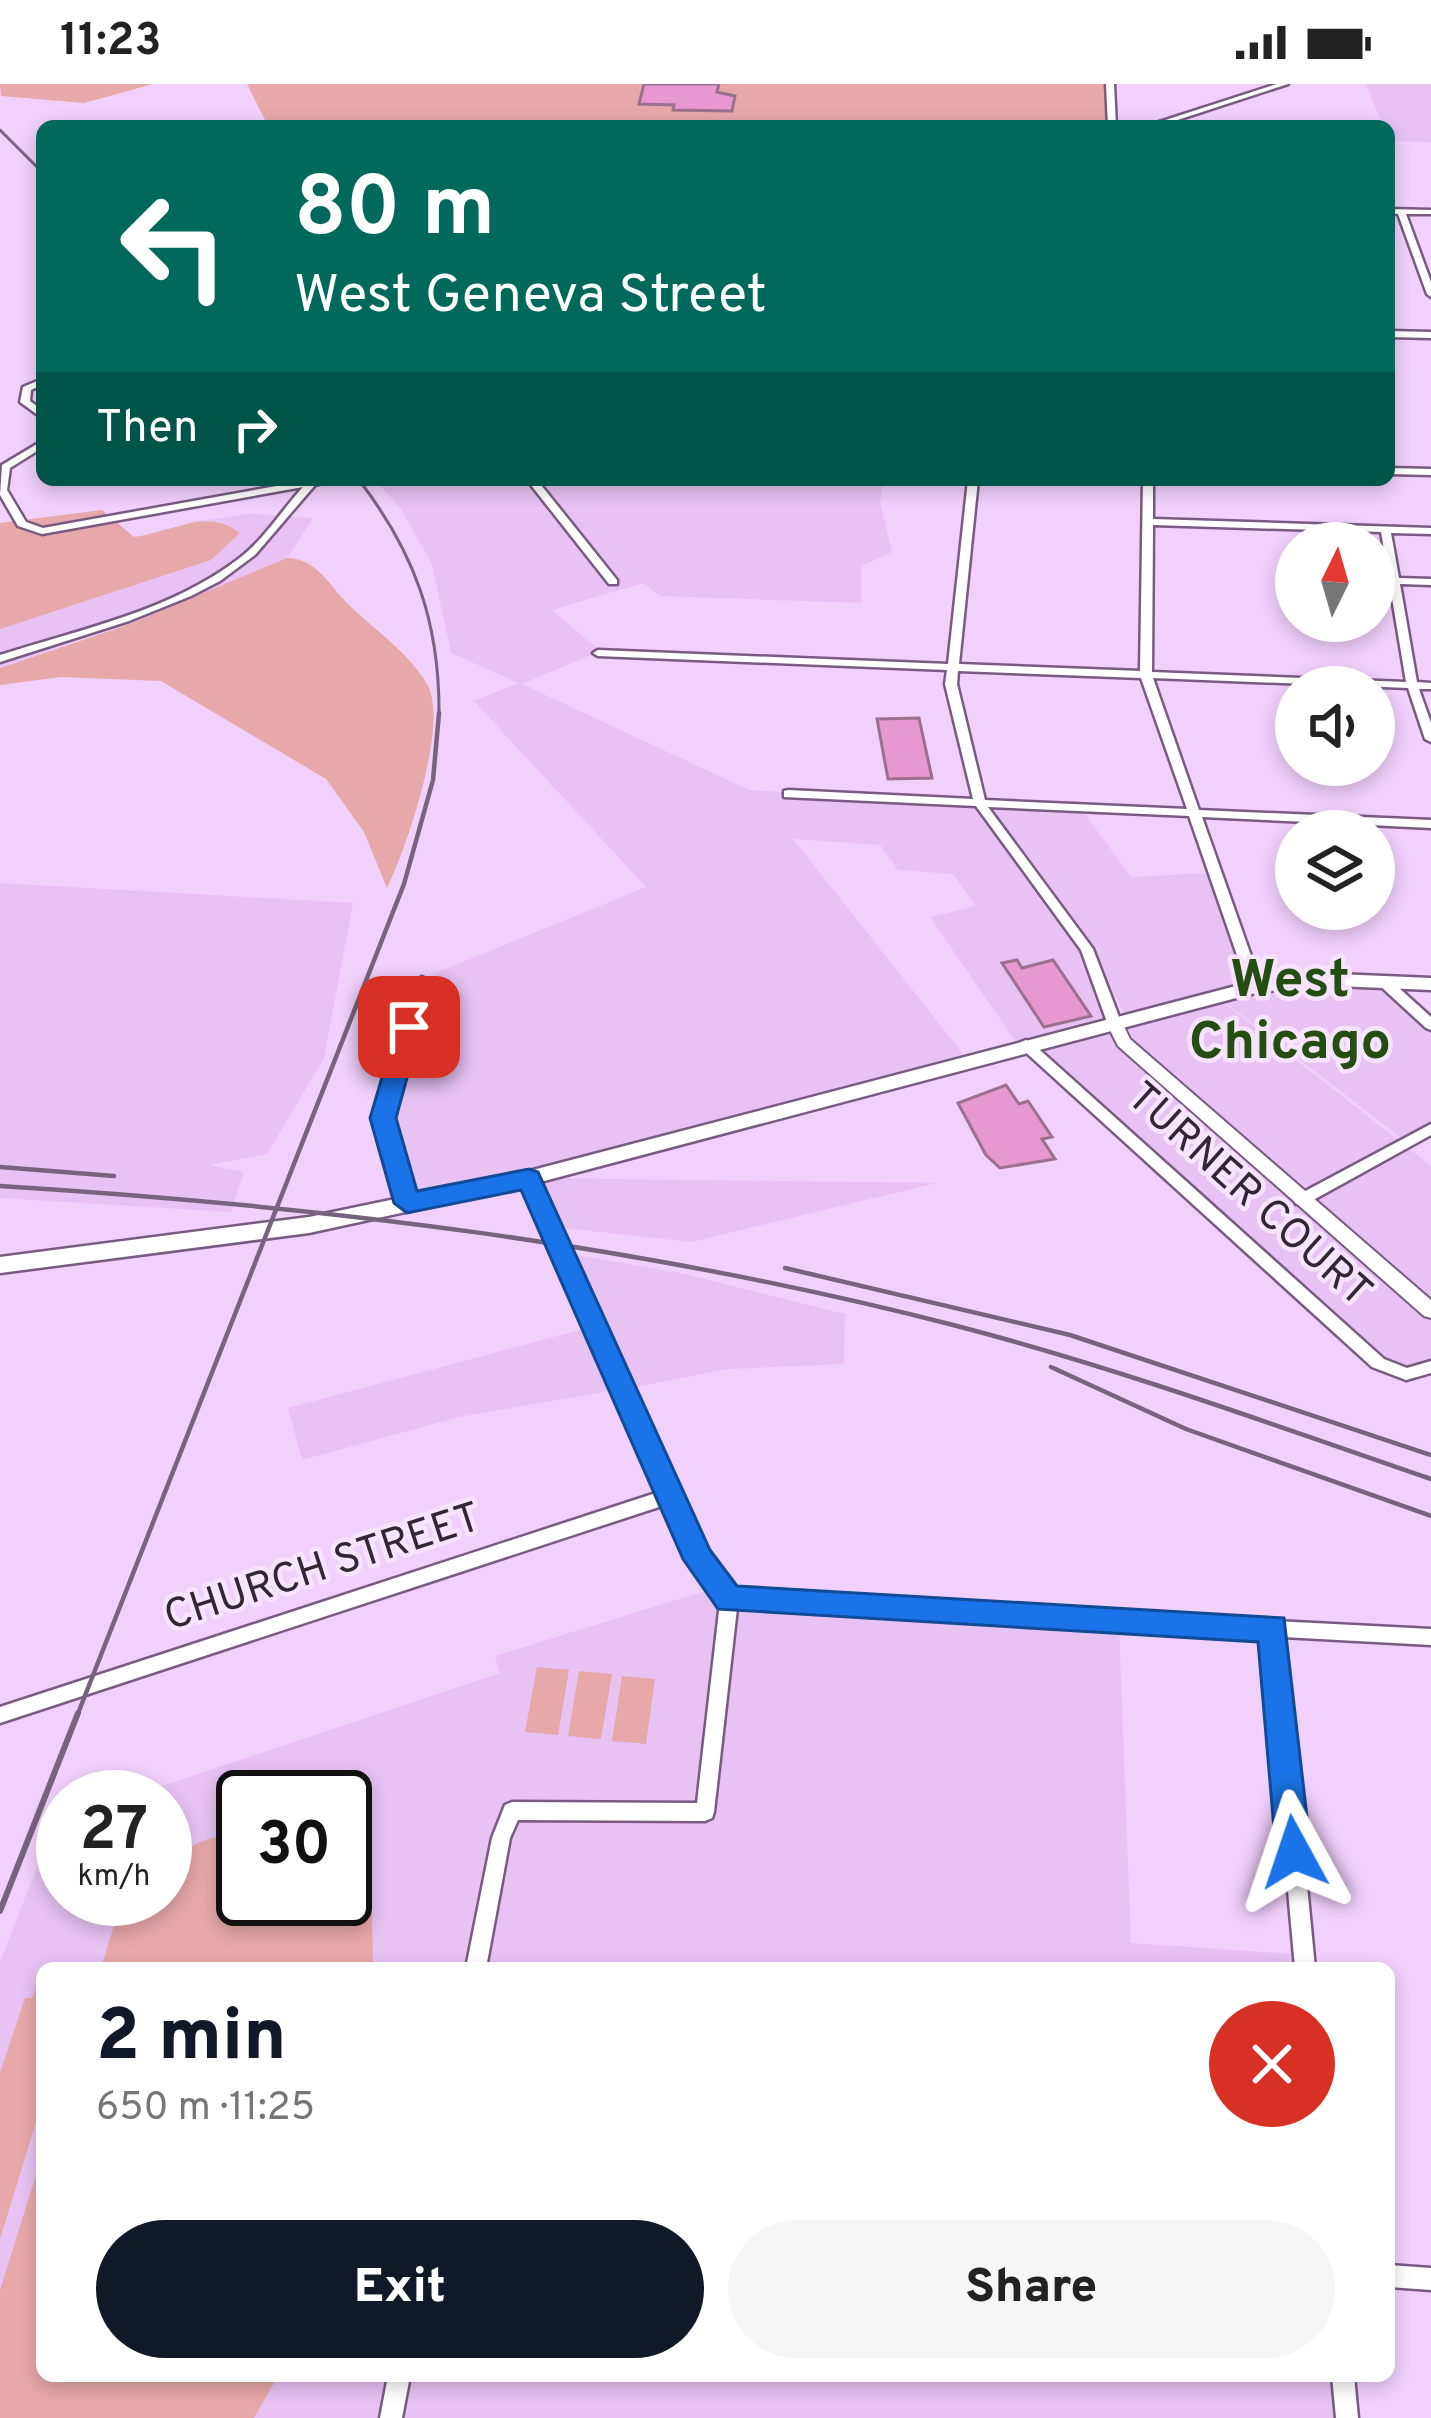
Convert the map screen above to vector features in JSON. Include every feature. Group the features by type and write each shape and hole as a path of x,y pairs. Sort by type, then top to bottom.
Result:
{"main road":[{"path":"0,1264 310,1225 529,1178 1255,987 1313,979 1431,983"}],"street":[{"path":"1110,84 1112,120"},
{"path":"1170,120 1284,84"},
{"path":"1395,211 1431,212"},
{"path":"1401,211 1431,294"},
{"path":"1395,334 1431,335"},
{"path":"36,385 26,389 26,402 36,410"},
{"path":"36,448 5,467 2,490 22,524 42,532 299,486"},
{"path":"1395,470 1431,472"},
{"path":"0,659 162,602 224,574 261,545 308,486"},
{"path":"537,486 613,582"},
{"path":"972,486 951,667 980,804 1087,949 1124,1042 1431,1311"},
{"path":"1148,486 1146,675 1255,987"},
{"path":"1148,522 1275,526"},
{"path":"1395,529 1431,530"},
{"path":"1395,581 1431,582"},
{"path":"1395,587 1412,685 1431,739"},
{"path":"598,653 1431,686"},
{"path":"788,794 1431,824"},
{"path":"407,1203 383,1118 422,981"},
{"path":"1383,981 1431,1025"},
{"name":"TURNER COURT","path":"1026,1045 1378,1363 1406,1374 1431,1367"},
{"path":"1300,1200 1431,1129"},
{"path":"477,1962 501,1838 512,1811 705,1812 729,1600 698,1559 529,1178"},
{"name":"CHURCH STREET","path":"0,1715 670,1496"},
{"path":"729,1600 1431,1637"},
{"path":"1273,1628 1304,1962"},
{"path":"1395,2276 1431,2279"},
{"path":"391,2418 398,2382"},
{"path":"1344,2382 1347,2418"}],"shaded area":[{"path":"0,84 153,84 84,103 1,96"},
{"path":"247,84 1105,84 1109,120 265,120"},
{"path":"1366,84 1431,84 1431,142 1395,141 1395,120 1381,120"},
{"path":"380,486 882,486 880,503 892,552 861,566 861,603 660,596 643,583 552,610 600,651 522,684 749,790 978,805 1085,952 1117,1019 1018,1045 930,917 976,906 953,874 898,870 880,845 793,839 964,1055 419,1198 390,1118 436,973 646,887 474,701 519,683 451,653 432,564 401,509"},
{"path":"102,510 134,537 201,522 240,533 211,560 0,629 0,523"},
{"path":"249,514 313,518 287,558 246,579 0,668 0,606 101,572 191,522"},
{"path":"287,558 315,568 402,652 427,684 433,702 423,786 387,888 364,832 326,779 161,681 61,677 0,685 0,668 127,625"},
{"path":"986,805 1082,810 1131,877 1212,873 1249,985 1126,1016 1090,948"},
{"path":"0,883 353,903 324,1058 267,1154 209,1165 244,1172 231,1212 0,1198"},
{"path":"1317,981 1381,984 1431,1029 1431,1125 1403,1139 1221,999"},
{"path":"1216,997 1431,1166 1431,1367 1391,1371 1031,1044"},
{"path":"529,1178 936,1183 691,1242 546,1226"},
{"path":"566,1253 685,1274 845,1314 844,1364 727,1369 625,1389"},
{"path":"591,1327 616,1390 459,1417 302,1460 288,1408"},
{"path":"705,1591 736,1606 1119,1626 1131,1943 1295,1954 1296,1962 36,1962 36,2382 1333,2382 1336,2418 0,2418 0,1962 36,1870 36,1926 192,1926 192,1776 500,1673 495,1656"},
{"path":"537,1667 569,1670 558,1735 525,1732"},
{"path":"579,1671 612,1674 601,1739 568,1736"},
{"path":"622,1676 655,1679 646,1744 612,1741"},
{"path":"216,1837 216,1926 372,1926 372,1913 373,1962 103,1962 114,1926 192,1926 192,1847"},
{"path":"36,1988 36,2122 0,2239 0,2073 25,1998 32,1998"},
{"path":"36,2175 36,2382 275,2382 254,2418 0,2418 0,2290"}],"building":[{"path":"644,84 719,84 717,92 735,96 732,111 639,104"},
{"path":"919,718 932,778 888,779 877,719"},
{"path":"1017,960 1022,968 1053,960 1091,1016 1044,1027 1002,963"},
{"path":"1006,1085 1019,1104 1028,1101 1052,1137 1042,1139 1055,1159 1000,1168 986,1155 958,1103"}],"railway":[{"path":"0,130 36,166"},
{"path":"363,486 395,535 420,590 435,650 439,714"},
{"path":"276,1209 404,884 433,780 439,714"},
{"path":"0,1167 114,1176"},
{"path":"0,1186 276,1209"},
{"path":"77,1716 276,1209"},
{"path":"276,1209 601,1251 839,1298 1077,1360 1431,1479"},
{"path":"785,1268 1070,1335 1431,1455"},
{"path":"1051,1367 1186,1429 1431,1516"},
{"path":"0,1911 78,1713"}],"district":[{"name":"West Chicago","path":"1290,1013"}],"route":[{"path":"409,1027 383,1118 407,1203 529,1178 553,1243 698,1559 729,1600 1273,1628 1294,1852"}]}
